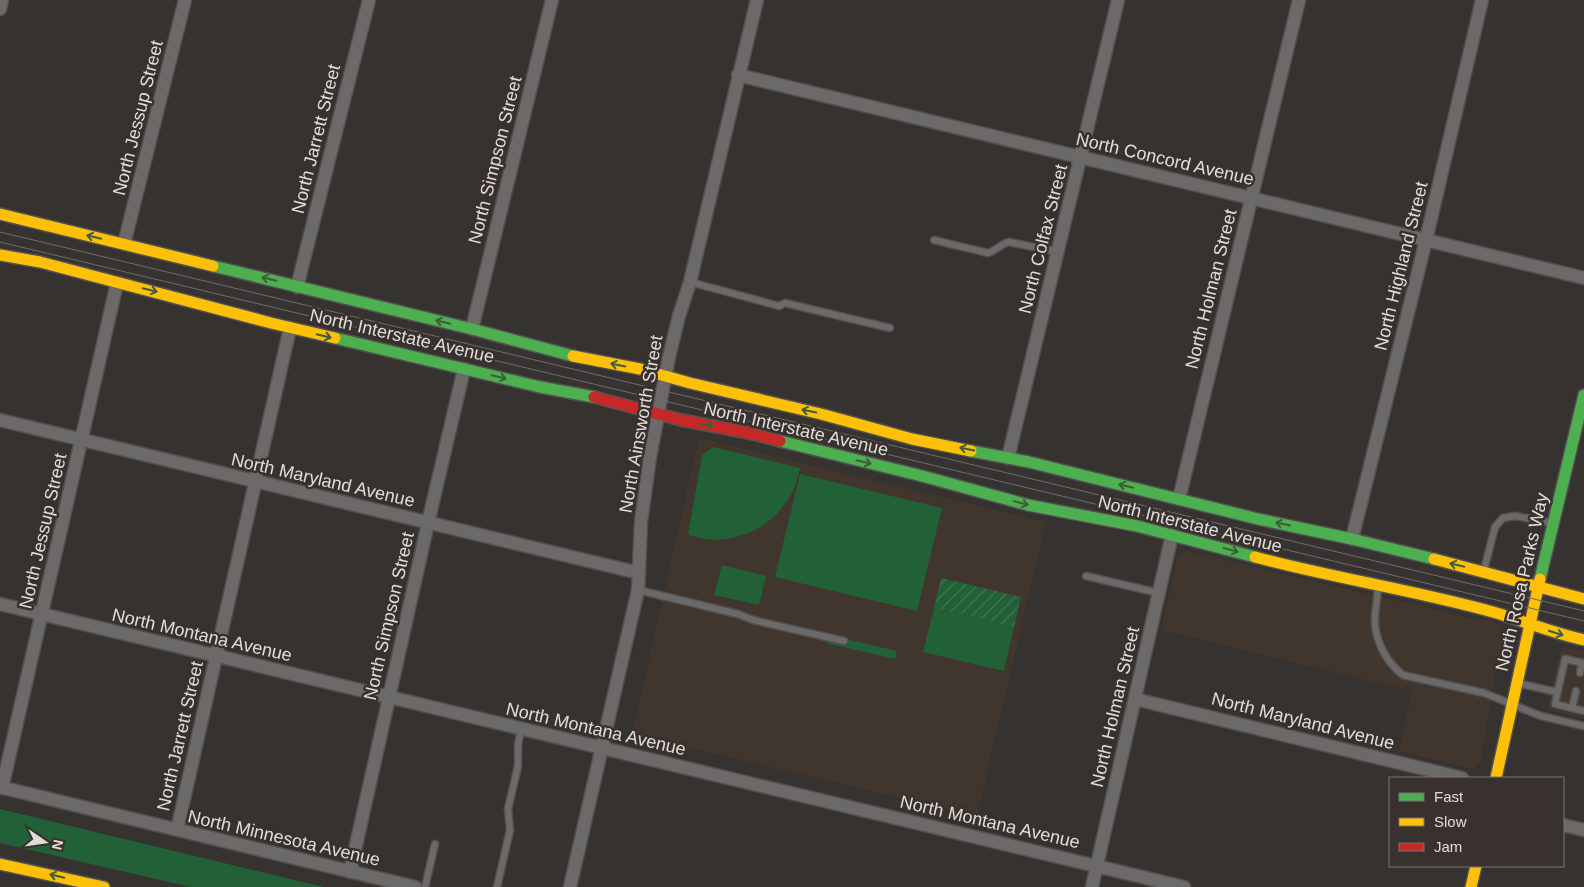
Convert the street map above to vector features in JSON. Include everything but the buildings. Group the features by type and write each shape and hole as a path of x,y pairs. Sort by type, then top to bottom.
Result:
{"main road":[{"name":"North Interstate Avenue","path":"0,214 584,358 640,369 758,400 821,414 912,439 1008,458 1258,519 1352,539 1484,571 1584,599"},
{"name":"North Interstate Avenue","path":"0,255 40,262 290,328 540,387 580,394 681,420 758,436 922,476 1028,505 1137,526 1304,570 1379,585 1493,612 1584,640"},
{"name":"North Rosa Parks Way","path":"1496,777 1529,624 1582,413 1584,395"},
{"path":"0,864 104,887"},
{"path":"1471,887 1476,867"}],"street":[{"path":"0,9 2,0"},
{"name":"North Jessup Street","path":"124,244 185,0"},
{"name":"North Jarrett Street","path":"297,287 369,0"},
{"name":"North Simpson Street","path":"472,329 552,0"},
{"name":"North Ainsworth Street","path":"570,887 638,590 641,522 666,376 757,0"},
{"name":"North Colfax Street","path":"1008,458 1118,0"},
{"name":"North Holman Street","path":"1179,499 1298,0"},
{"name":"North Highland Street","path":"1352,539 1426,240 1482,0"},
{"name":"North Concord Avenue","path":"738,75 1584,278"},
{"name":"North Jessup Street","path":"1,788 82,440 116,282"},
{"name":"North Jarrett Street","path":"177,830 290,328"},
{"name":"North Simpson Street","path":"350,872 464,369"},
{"name":"North Maryland Avenue","path":"0,420 639,573"},
{"name":"North Holman Street","path":"1092,887 1172,535"},
{"name":"North Montana Avenue","path":"0,604 1184,887"},
{"name":"North Maryland Avenue","path":"1135,699 1458,777"},
{"name":"North Minnesota Avenue","path":"1,788 415,887"},
{"path":"1564,825 1584,830"}],"lane":[{"path":"934,240 988,253 1009,242 1058,252"},
{"path":"690,282 779,306 785,303 890,328"},
{"path":"1484,571 1495,528 1503,518 1515,516 1553,523"},
{"path":"1086,576 1159,592"},
{"path":"1379,585 1376,625 1381,646 1395,669 1403,675 1484,693 1541,716 1584,726"},
{"path":"638,590 738,614 753,620 844,640"},
{"path":"1580,673 1583,663 1565,659 1555,704 1584,711"},
{"path":"1516,682 1557,692"},
{"path":"1572,708 1576,691"},
{"path":"497,887 510,830 508,808 518,766 518,745 521,729"},
{"path":"425,887 435,844"}],"shaded area":[{"path":"699,438 1046,522 977,816 632,734"},
{"path":"1187,551 1475,619 1481,618 1492,621 1500,626 1503,638 1494,679 1481,762 1474,769 1399,751 1412,691 1161,630 1176,563 1179,555"},
{"path":"1561,648 1584,650 1584,719 1547,710"}],"green space":[{"path":"713,447 800,468 795,487 785,504 769,521 750,533 714,540 688,535 702,455"},
{"path":"800,474 942,508 917,611 775,577"},
{"path":"722,565 766,576 759,605 714,595"},
{"path":"941,578 1021,597 1014,627 934,608"},
{"path":"934,608 1014,627 1004,671 923,652"},
{"path":"828,635 897,651 895,659 826,643"},
{"path":"0,809 324,887 191,887 0,843"}],"tram line":[{"path":"0,232 1584,611"},
{"path":"0,242 1584,621"}],"traffic: fast":[{"path":"213,266 472,329 573,356"},
{"path":"335,338 540,387 594,397"},
{"path":"1540,579 1584,395"},
{"path":"780,441 922,476 1028,505 1137,526 1255,557"},
{"path":"971,451 1029,462 1258,519 1434,559"}],"traffic: slow":[{"path":"0,214 213,266"},
{"path":"0,255 40,262 335,338"},
{"path":"573,356 640,369 690,383 821,414 912,439 971,451"},
{"path":"1255,557 1463,604 1584,640"},
{"path":"1434,559 1584,599"},
{"path":"1496,777 1540,579"},
{"path":"0,864 104,887"},
{"path":"1471,887 1476,867"}],"traffic: jam":[{"path":"594,397 681,420 780,441"}]}
